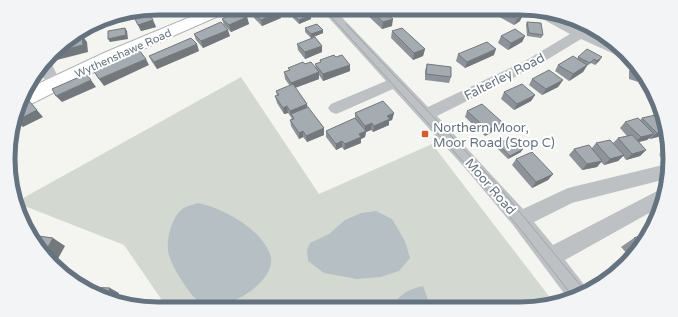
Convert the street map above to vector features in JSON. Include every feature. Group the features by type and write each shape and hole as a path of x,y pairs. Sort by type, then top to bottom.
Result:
{"main road":[{"name":"Wythenshawe Road","path":"29,96 112,56 209,15"}],"street":[{"name":"Moor Road","path":"333,15 425,115 450,139 520,219 576,290"},
{"path":"552,19 580,34 609,47"},
{"name":"Falterley Road","path":"425,115 530,64 580,34"},
{"path":"46,69 54,84"},
{"path":"336,108 396,82"},
{"path":"520,219 568,196 663,163"},
{"path":"550,257 657,199"}],"shaded area":[{"path":"241,77 319,194 432,144 551,298 529,302 163,302 124,245 23,205 21,199"},
{"path":"198,203 219,210 240,221 258,236 270,254 271,261 267,275 256,287 243,296 230,302 199,302 194,297 175,270 168,250 168,238 176,216 183,208"},
{"path":"376,211 392,219 405,241 410,258 399,271 381,277 357,279 324,273 308,261 307,250 310,243 329,234 345,220 361,213"},
{"path":"423,286 429,302 395,302 404,294 412,289"}],"building":[{"path":"150,15 153,20 138,25 134,17"},
{"path":"231,15 245,15 247,17 229,25 222,19"},
{"path":"255,15 273,15 261,20"},
{"path":"293,15 311,15 299,20"},
{"path":"376,15 389,15 393,19 383,22"},
{"path":"510,15 523,15 517,19"},
{"path":"221,22 228,30 201,41 194,34"},
{"path":"527,22 541,23 543,35 529,33"},
{"path":"317,24 323,30 311,34 305,28"},
{"path":"125,28 126,35 108,39 108,31"},
{"path":"402,28 425,49 414,53 392,31"},
{"path":"515,29 525,36 511,43 501,36"},
{"path":"82,37 83,45 66,49"},
{"path":"315,37 322,46 305,52 297,44"},
{"path":"191,38 197,44 154,62 149,56"},
{"path":"487,42 496,49 467,62 458,54"},
{"path":"587,49 602,57 597,61 594,59 590,63 578,57"},
{"path":"139,50 146,59 99,79 93,70"},
{"path":"334,55 336,57 342,55 350,65 323,74 315,64 321,62 320,60"},
{"path":"573,56 587,65 573,74 558,65"},
{"path":"303,62 305,64 311,62 319,72 291,83 284,72 290,70 288,68"},
{"path":"427,64 451,67 451,77 426,74"},
{"path":"549,70 563,80 546,89 532,79"},
{"path":"86,74 91,80 56,96 52,89"},
{"path":"293,84 307,104 290,111 287,106 283,108 275,96 279,95 276,91"},
{"path":"522,84 535,95 517,104 504,92"},
{"path":"29,101 37,110 21,118 23,112 27,102"},
{"path":"383,101 394,113 387,116 390,119 374,126 372,123 365,126 355,113"},
{"path":"482,104 502,122 488,130 467,111"},
{"path":"308,107 324,128 306,136 303,131 299,133 290,120 294,119 291,114"},
{"path":"656,115 660,132 657,133 642,118"},
{"path":"355,118 366,131 359,134 361,137 345,144 342,141 336,144 326,131"},
{"path":"638,118 654,134 641,137 625,122"},
{"path":"632,135 646,150 632,154 618,138"},
{"path":"511,137 523,149 510,156 498,144"},
{"path":"610,140 624,155 610,159 596,143"},
{"path":"589,145 602,161 587,164 574,149"},
{"path":"532,152 553,174 536,182 516,159"},
{"path":"38,236 53,238 47,248"},
{"path":"641,236 637,241 634,238"},
{"path":"96,287 110,288 108,293"}],"tram line":[{"path":"329,15 467,166 521,230 570,293"},
{"path":"346,24 500,188 582,287"}],"place":[{"name":"Northern Moor, Moor Road (Stop C)","path":"425,134"}]}
